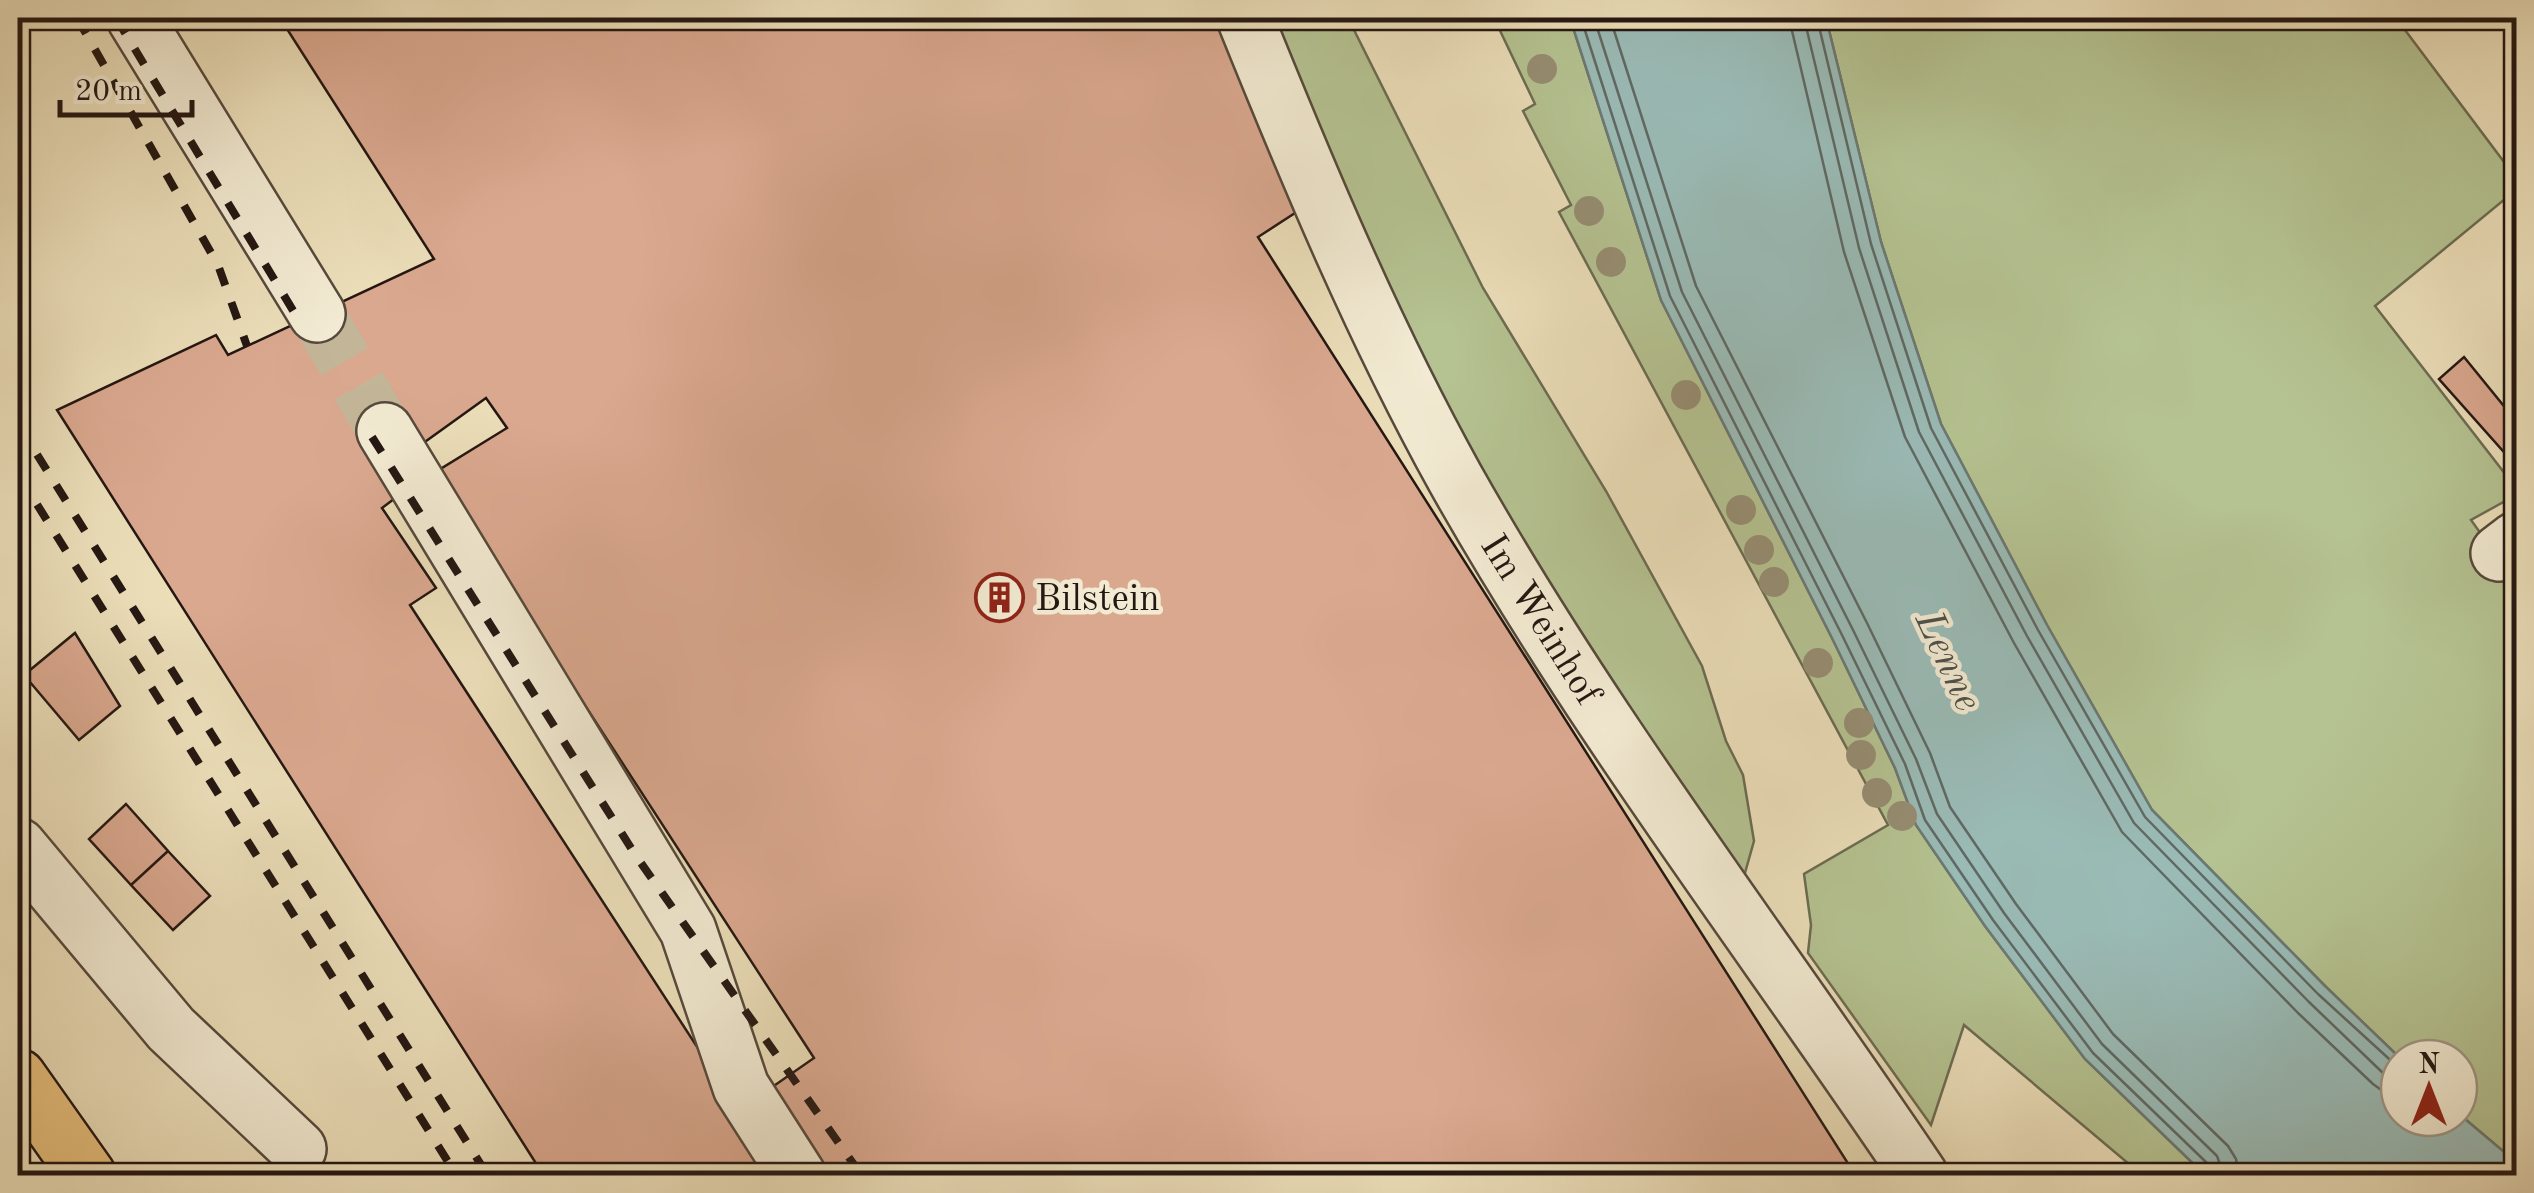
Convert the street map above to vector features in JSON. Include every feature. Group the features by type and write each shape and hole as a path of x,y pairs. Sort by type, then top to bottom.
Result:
{"main road":[{"path":"18,1077 88,1176"}],"street":[{"path":"135,18 317,314"},
{"name":"Im Weinhof","path":"1245,18 1365,304 1455,477 1553,642 1920,1176"},
{"path":"385,431 688,930 742,1087 798,1176"},
{"path":"18,846 171,1029 298,1149"}],"green space":[{"path":"1272,18 1348,18 1483,288 1606,491 1702,666 1726,741 1743,775 1754,841 1739,894 1486,494 1413,350"},
{"path":"1494,18 1570,18 1661,300 1833,640 1895,768 1916,825 1985,926 2085,1059 2205,1175 2142,1175 1964,1025 1931,1125 1808,953 1811,925 1804,874 1888,825 1559,212 1571,205 1523,111 1535,104"},
{"path":"1826,18 2396,18 2516,178 2516,190 2375,306 2516,488 2516,495 2471,520 2516,583 2516,1162 2479,1131 2479,1038 2379,1038 2152,810 2047,625 1941,424 1881,242"}],"water":[{"name":"Lenne","path":"1570,18 1826,18 1881,242 1941,424 2047,625 2152,810 2379,1038 2379,1138 2479,1138 2479,1131 2516,1162 2516,1175 2205,1175 2085,1059 1985,926 1916,825 1895,768 1833,640 1661,300"}],"building":[{"name":"Bilstein","path":"280,18 1228,18 1295,213 1258,237 1856,1176 820,1176 765,1092 814,1058 434,473 507,428 486,398 422,444 361,442 394,499 382,508 436,588 410,605 781,1176 544,1176 57,410 216,335 228,355 434,259"},
{"path":"2460,18 2483,18 2472,24"},
{"path":"2464,357 2516,421 2516,456 2511,460 2439,379"},
{"path":"75,633 120,706 79,740 24,675"},
{"path":"126,804 168,851 131,885 89,839"},
{"path":"168,851 210,896 173,930 131,885"}],"tunnel":[{"path":"317,314 385,431"}],"railway":[{"path":"77,18 218,265 247,346"},
{"path":"116,18 300,322"},
{"path":"18,424 488,1176"},
{"path":"372,437 636,856 862,1176"},
{"path":"18,474 457,1176"}],"place":[{"name":"Bilstein","path":"1000,597"}]}
